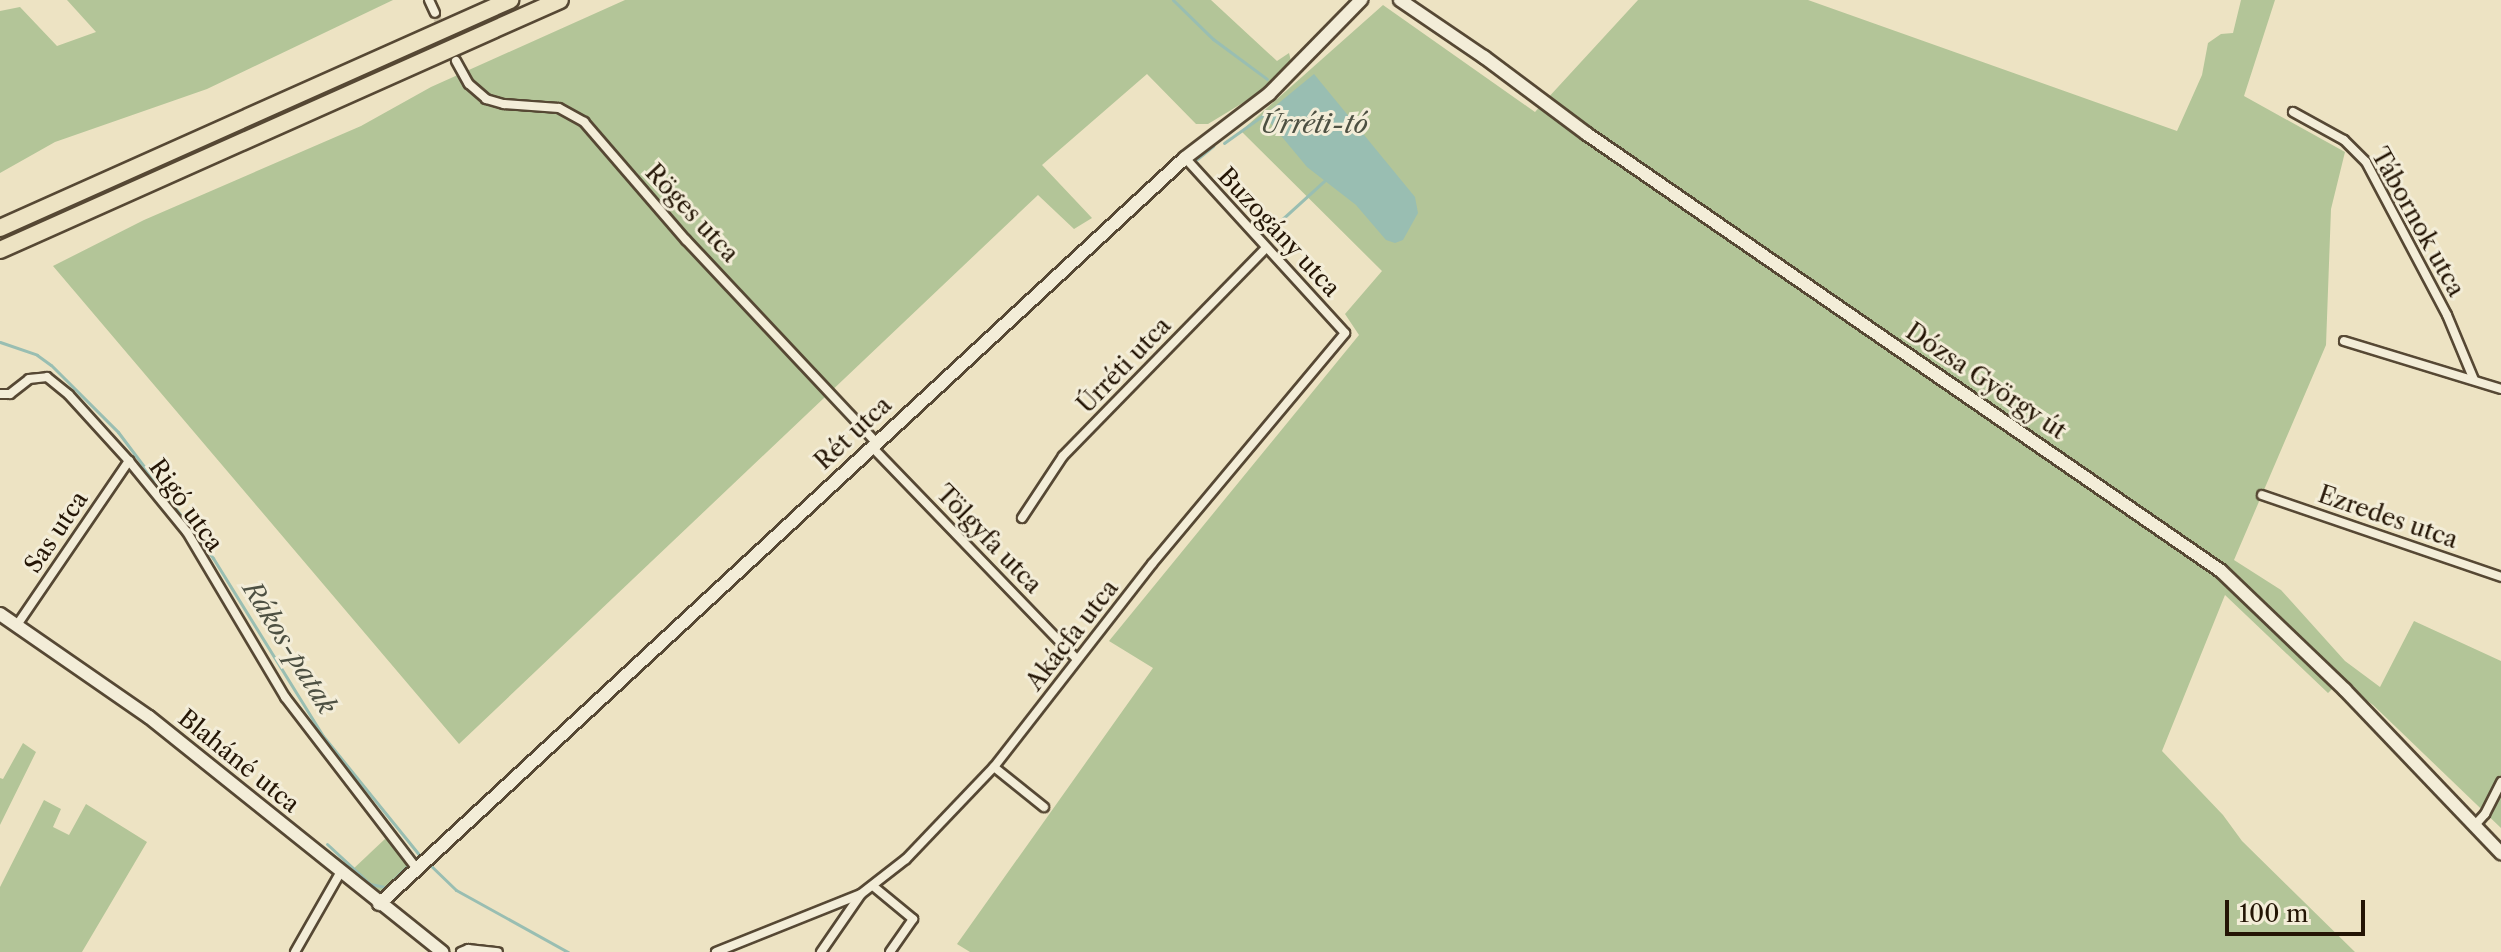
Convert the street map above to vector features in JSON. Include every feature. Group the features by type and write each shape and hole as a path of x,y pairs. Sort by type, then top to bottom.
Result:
{"highway":[{"path":"0,228 510,0"},
{"path":"0,250 560,0"}],"street":[{"path":"429,0 435,13"},
{"name":"Rét utca","path":"379,904 1185,158 1269,94 1361,0"},
{"name":"Dózsa György út","path":"1400,0 1484,57 1587,134 2221,571 2345,690 2501,853"},
{"name":"Röges utca","path":"456,61 469,84 486,99 504,104 559,108 584,122 686,240 874,444"},
{"name":"Tábornok utca","path":"2293,112 2344,140 2366,162 2447,315 2474,380"},
{"name":"Buzogány utca","path":"1185,158 1345,333"},
{"name":"Úrréti utca","path":"1022,518 1063,456 1266,248"},
{"name":"Akácfa utca","path":"821,952 861,894 943,822 994,767 1152,564 1345,333"},
{"path":"2344,341 2501,389"},
{"name":"Rigó utca","path":"0,394 10,394 29,379 47,377 69,395 129,461 187,532 285,697 423,864"},
{"name":"Tölgyfa utca","path":"874,444 1077,659"},
{"name":"Sas utca","path":"17,625 129,461"},
{"name":"Ezredes utca","path":"2262,495 2501,577"},
{"name":"Blaháné utca","path":"0,614 149,717 442,952"},
{"path":"994,767 1044,807"},
{"path":"2475,825 2485,814 2501,782"},
{"path":"295,952 340,873"},
{"path":"873,886 913,919 890,952"},
{"path":"716,952 861,894"},
{"path":"461,952 468,949 498,952"}],"green space":[{"path":"67,0 393,0 207,89 55,142 0,173 0,11 20,7 57,46 96,32"},
{"path":"625,0 1211,0 1277,61 1289,53 1292,65 1269,87 1208,124 1196,124 1147,74 1042,165 1092,218 1074,229 1038,195 459,744 53,266 144,220 361,126 431,87"},
{"path":"1638,0 1808,0 2177,131 2202,75 2208,43 2221,34 2233,33 2241,0 2275,0 2244,96 2345,152 2331,209 2326,345 2234,560 2281,590 2345,661 2380,687 2414,621 2501,661 2501,828 2373,705 2340,681 2328,693 2225,595 2162,751 2223,815 2242,841 2355,952 970,952 957,944 1153,668 1109,641 1359,335 1345,314 1382,271 1241,131 1383,5 1535,112"},
{"path":"23,743 36,752 0,825 0,778 3,779"},
{"path":"44,800 61,809 53,827 69,835 86,804 147,842 82,952 0,952 0,887"},
{"path":"386,838 409,868 386,890 377,891 351,871"}],"water":[{"name":"Úrréti-tó","path":"1314,74 1415,197 1418,213 1403,240 1395,243 1386,240 1356,205 1307,167 1268,120 1269,111"}],"waterway":[{"path":"1173,0 1213,39 1267,79"},
{"path":"1224,143 1269,111"},
{"path":"1197,159 1213,146"},
{"path":"1268,232 1324,181"},
{"name":"Rákos-patak","path":"0,342 37,355 51,365 118,432 213,558 323,736 421,857"},
{"path":"327,844 370,884 385,887"},
{"name":"Rákos-patak","path":"427,862 456,890 568,952"},
{"path":"389,884 406,867"}],"tunnel":[{"path":"435,13 456,61"}]}
